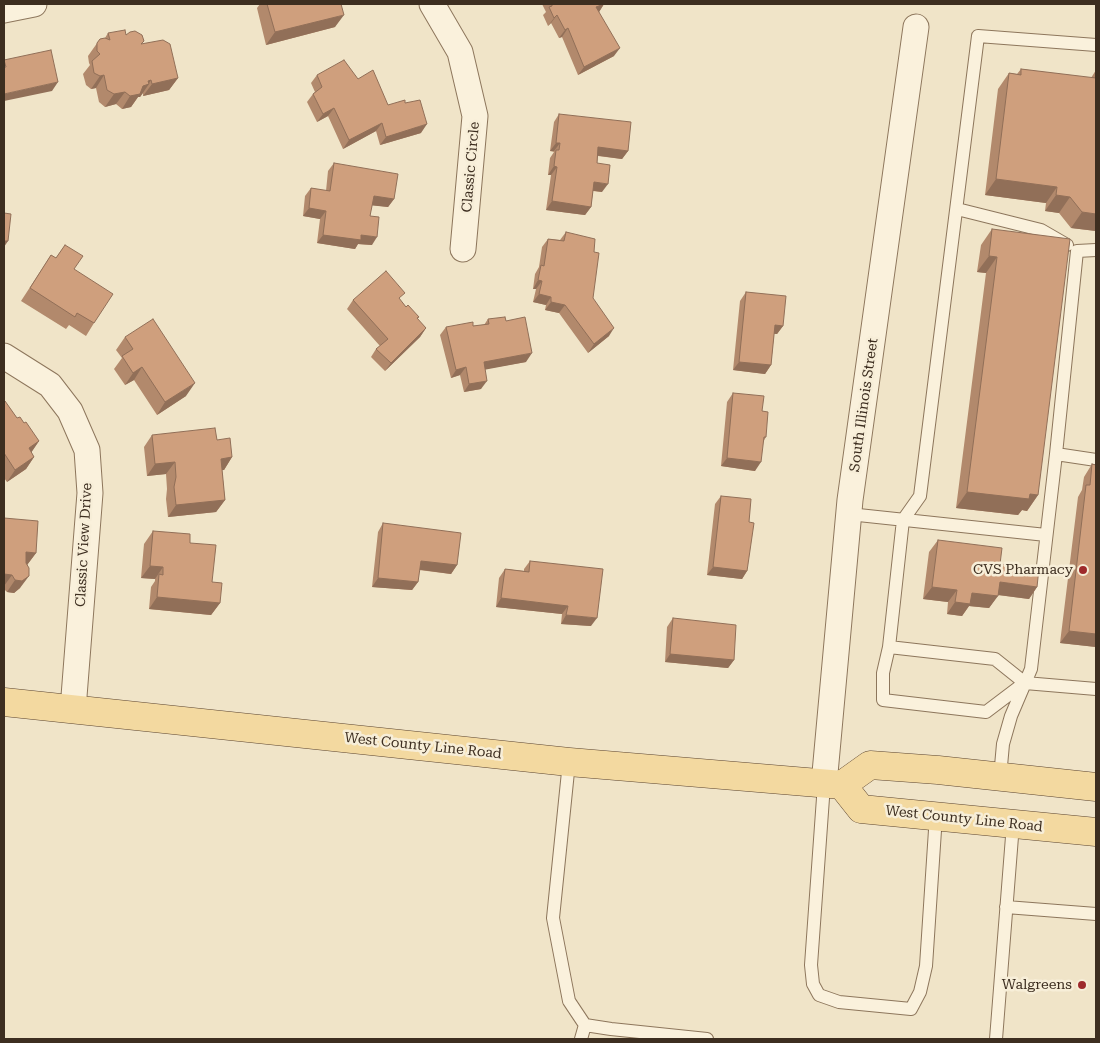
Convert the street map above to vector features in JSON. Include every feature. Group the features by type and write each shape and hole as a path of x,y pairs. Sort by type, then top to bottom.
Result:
{"main road":[{"name":"West County Line Road","path":"4,702 569,762 833,785 861,809 1096,832"},
{"path":"833,785 870,765 1096,787"}],"street":[{"path":"4,10 34,4"},
{"name":"Classic Circle","path":"432,4 460,52 476,116 463,249"},
{"name":"South Illinois Street","path":"833,785 849,514 916,27"},
{"name":"Classic View Drive","path":"4,356 50,385 70,411 87,450 90,493 73,710"}],"lane":[{"path":"1025,683 986,712 883,700 883,674 888,648 903,520 920,496 978,36 1096,45"},
{"path":"957,209 1041,230 1077,251 1096,250"},
{"path":"1000,777 1003,744 1011,716 1031,668 1077,251"},
{"path":"1056,454 1096,460"},
{"path":"849,514 1046,535"},
{"path":"888,648 995,659 1025,683 1096,689"},
{"path":"569,762 553,918 569,1001 585,1025 611,1030 707,1039"},
{"path":"833,785 811,965 813,984 819,995 839,1002 910,1009 920,992 926,966 936,815"},
{"path":"996,1039 1013,824"},
{"path":"1006,907 1096,914"},
{"path":"581,1039 585,1025"}],"building":[{"path":"267,4 341,4 344,15 275,32"},
{"path":"552,4 604,4 596,7 620,48 584,67 568,28 565,30 557,15 554,18 549,7"},
{"path":"125,30 126,35 135,31 142,35 144,41 141,44 163,40 170,44 178,78 152,84 151,80 148,81 149,84 143,86 140,94 130,96 125,92 114,94 107,90 104,75 100,76 94,73 92,61 100,54 97,51 97,43 100,39 110,40 108,33"},
{"path":"51,50 58,82 4,94 4,67 6,67 4,60"},
{"path":"344,60 358,79 373,70 388,105 405,100 405,103 420,100 427,124 386,137 382,123 349,140 334,108 323,114 313,94 322,87 317,75"},
{"path":"1021,69 1096,78 1096,214 1082,212 1070,197 1056,195 1057,187 996,179 1009,73 1021,75"},
{"path":"559,114 631,122 628,151 598,147 597,163 610,165 608,184 594,182 591,207 552,201 557,167 554,166 556,150 559,150 560,143 556,143"},
{"path":"334,163 398,174 394,199 374,196 370,216 379,217 377,237 361,235 361,240 323,235 326,211 309,208 311,188 330,191"},
{"path":"4,213 11,214 8,241 4,241"},
{"path":"992,229 1070,239 1038,495 1030,494 1029,499 967,492 997,257 989,256"},
{"path":"566,232 595,239 594,252 599,253 593,298 614,328 594,344 565,305 551,302 551,297 539,294 542,281 538,280 541,265 544,266 548,239 564,241"},
{"path":"65,245 83,256 74,269 113,294 94,323 77,313 75,317 30,288 51,255 56,258"},
{"path":"386,271 405,293 399,298 406,307 408,305 419,317 417,318 426,328 391,363 376,349 388,339 353,300"},
{"path":"746,292 786,296 783,326 775,325 771,365 739,362"},
{"path":"505,317 506,321 525,317 532,353 484,362 487,381 469,384 466,367 456,370 446,327 473,322 473,326 489,324 488,319"},
{"path":"153,319 195,383 165,402 142,367 133,373 122,356 133,349 125,337"},
{"path":"733,393 764,396 762,411 768,412 761,462 727,458"},
{"path":"4,401 17,418 20,417 24,423 26,422 39,441 29,448 34,457 15,470 4,453"},
{"path":"215,428 217,440 230,438 232,457 221,459 225,500 176,505 174,487 176,477 175,462 155,464 152,435"},
{"name":"CVS Pharmacy","path":"1092,464 1096,465 1096,634 1069,631 1086,485 1090,485"},
{"path":"721,496 751,499 749,522 754,523 747,571 713,567"},
{"path":"4,518 38,521 36,553 26,552 29,576 22,581 15,580 12,575 4,574"},
{"path":"383,523 461,533 457,565 421,561 418,582 378,578"},
{"path":"153,531 190,534 190,543 216,545 212,582 222,583 220,603 157,597 159,574 163,575 163,567 150,566"},
{"path":"938,540 1002,548 1000,564 1039,568 1037,587 1000,582 998,596 972,593 970,604 955,602 957,590 932,587"},
{"path":"530,561 603,569 597,618 566,615 568,606 501,598 505,569 529,572"},
{"path":"673,618 736,625 734,660 670,654"}],"place":[{"name":"CVS Pharmacy","path":"1083,570"},
{"name":"Walgreens","path":"1082,985"}]}
